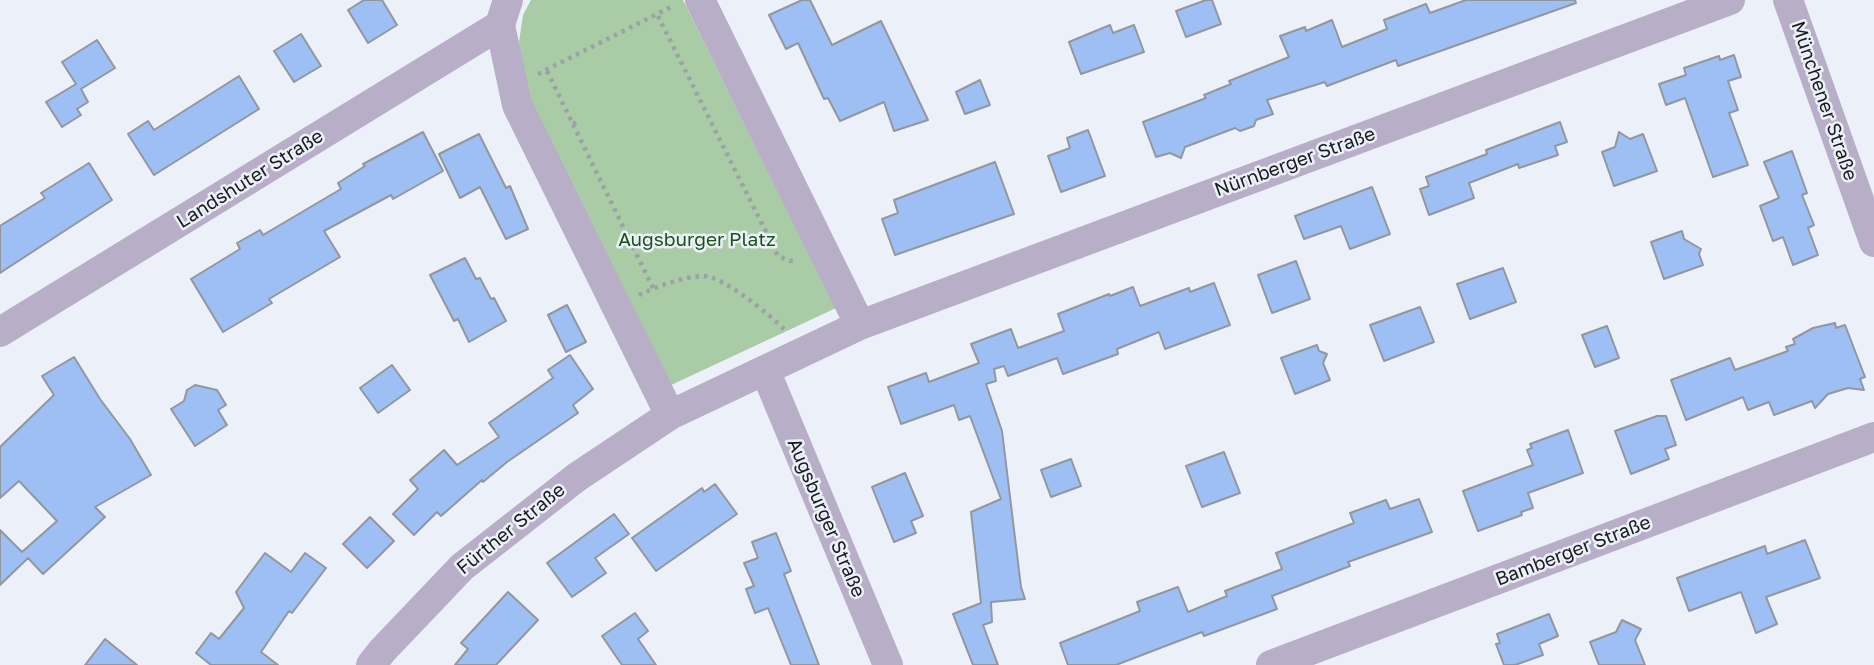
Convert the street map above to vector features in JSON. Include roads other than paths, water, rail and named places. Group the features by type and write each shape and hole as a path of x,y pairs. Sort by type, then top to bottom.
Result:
{"street":[{"path":"504,12 517,105 670,415 860,325 700,0"},
{"name":"Nürnberger Straße","path":"860,325 1730,0"},
{"name":"Münchener Straße","path":"1788,0 1874,242"},
{"name":"Landshuter Straße","path":"0,332 504,12"},
{"name":"Augsburger Straße","path":"765,370 888,665"},
{"name":"Fürther Straße","path":"372,665 382,651 462,567 577,477 670,415"},
{"name":"Bamberger Straße","path":"1271,665 1874,437"}],"park label":[{"name":"Augsburger Platz","path":"697,240"}]}
